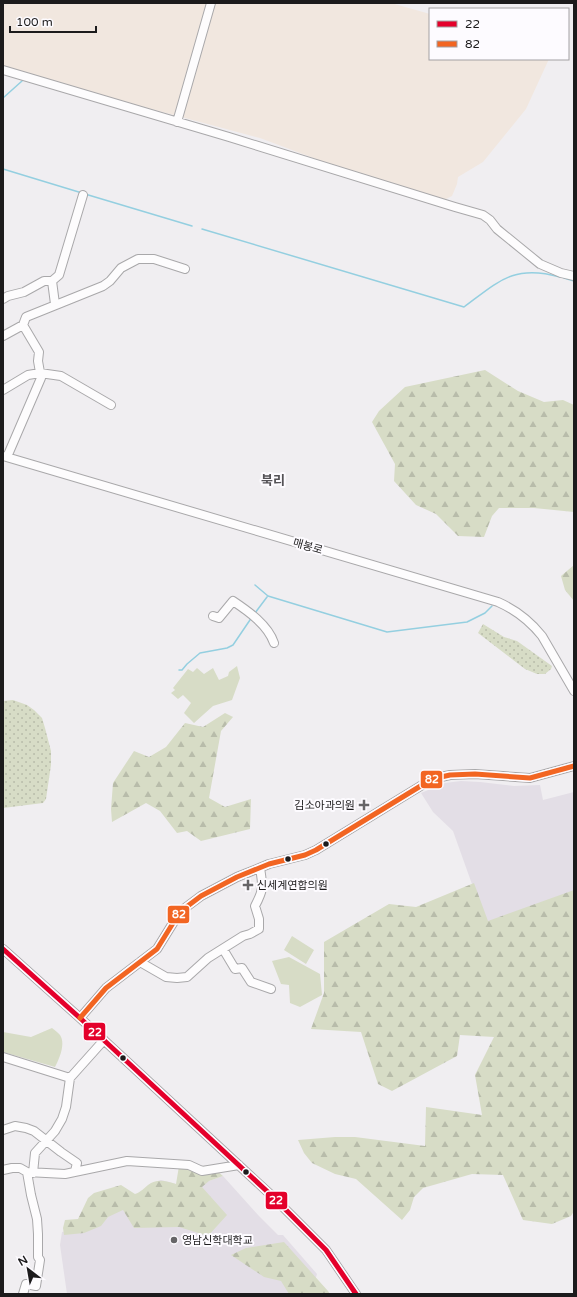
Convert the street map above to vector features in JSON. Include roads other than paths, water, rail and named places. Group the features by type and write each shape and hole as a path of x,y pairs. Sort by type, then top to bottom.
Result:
{"street":[{"path":"177,122 211,3"},
{"path":"3,70 478,213 490,220 497,229 540,264 561,273 574,276"},
{"path":"52,282 59,275 84,195"},
{"path":"3,336 23,325 26,317 55,304 103,286 110,281 121,268 138,259 154,259 185,269"},
{"path":"3,299 8,296 24,292 44,281 52,282"},
{"path":"52,282 55,304"},
{"path":"5,457 41,378 38,361 39,352 23,325"},
{"path":"3,390 28,375 40,373 61,376 111,405"},
{"name":"매봉로","path":"5,457 494,601 523,616 536,628 574,691"},
{"path":"216,617 233,601 252,614 272,635 274,643"},
{"path":"80,1018 106,988 157,949 173,921 185,908 212,890 237,877 281,860 316,850 432,779 475,774 530,778 574,766"},
{"path":"140,962 166,977 187,977 208,958 243,936 259,929 259,920 255,906 262,893 263,885 260,868"},
{"path":"3,949 104,1040 238,1165 326,1250 356,1294"},
{"path":"223,949 235,969 242,968 252,982 271,989"},
{"path":"23,1294 26,1284 36,1286 40,1260 38,1257 37,1219 31,1195 30,1173 35,1153 47,1142 62,1119 66,1107 70,1078 104,1040"},
{"path":"3,1057 70,1078"},
{"path":"3,1130 16,1126 34,1131 77,1163 75,1171"},
{"path":"3,1170 20,1168 30,1173 65,1174 127,1160 188,1165 202,1171 238,1165"}],"waterway":[{"path":"3,98 22,81"},
{"path":"3,169 82,193"},
{"path":"85,194 192,226"},
{"path":"202,229 464,307 508,277 531,273 544,273 560,277"},
{"path":"564,278 574,281"},
{"path":"255,585 268,596 387,632 467,622 485,613 492,606"},
{"path":"255,613 267,597"},
{"path":"179,670 182,670 200,653 227,648 233,645 252,617"}],"place":[{"name":"김소아과의원","path":"364,805"},
{"name":"신세계연합의원","path":"248,885"},
{"name":"영남신학대학교","path":"174,1240"}],"district":[{"name":"북리","path":"273,480"}]}
